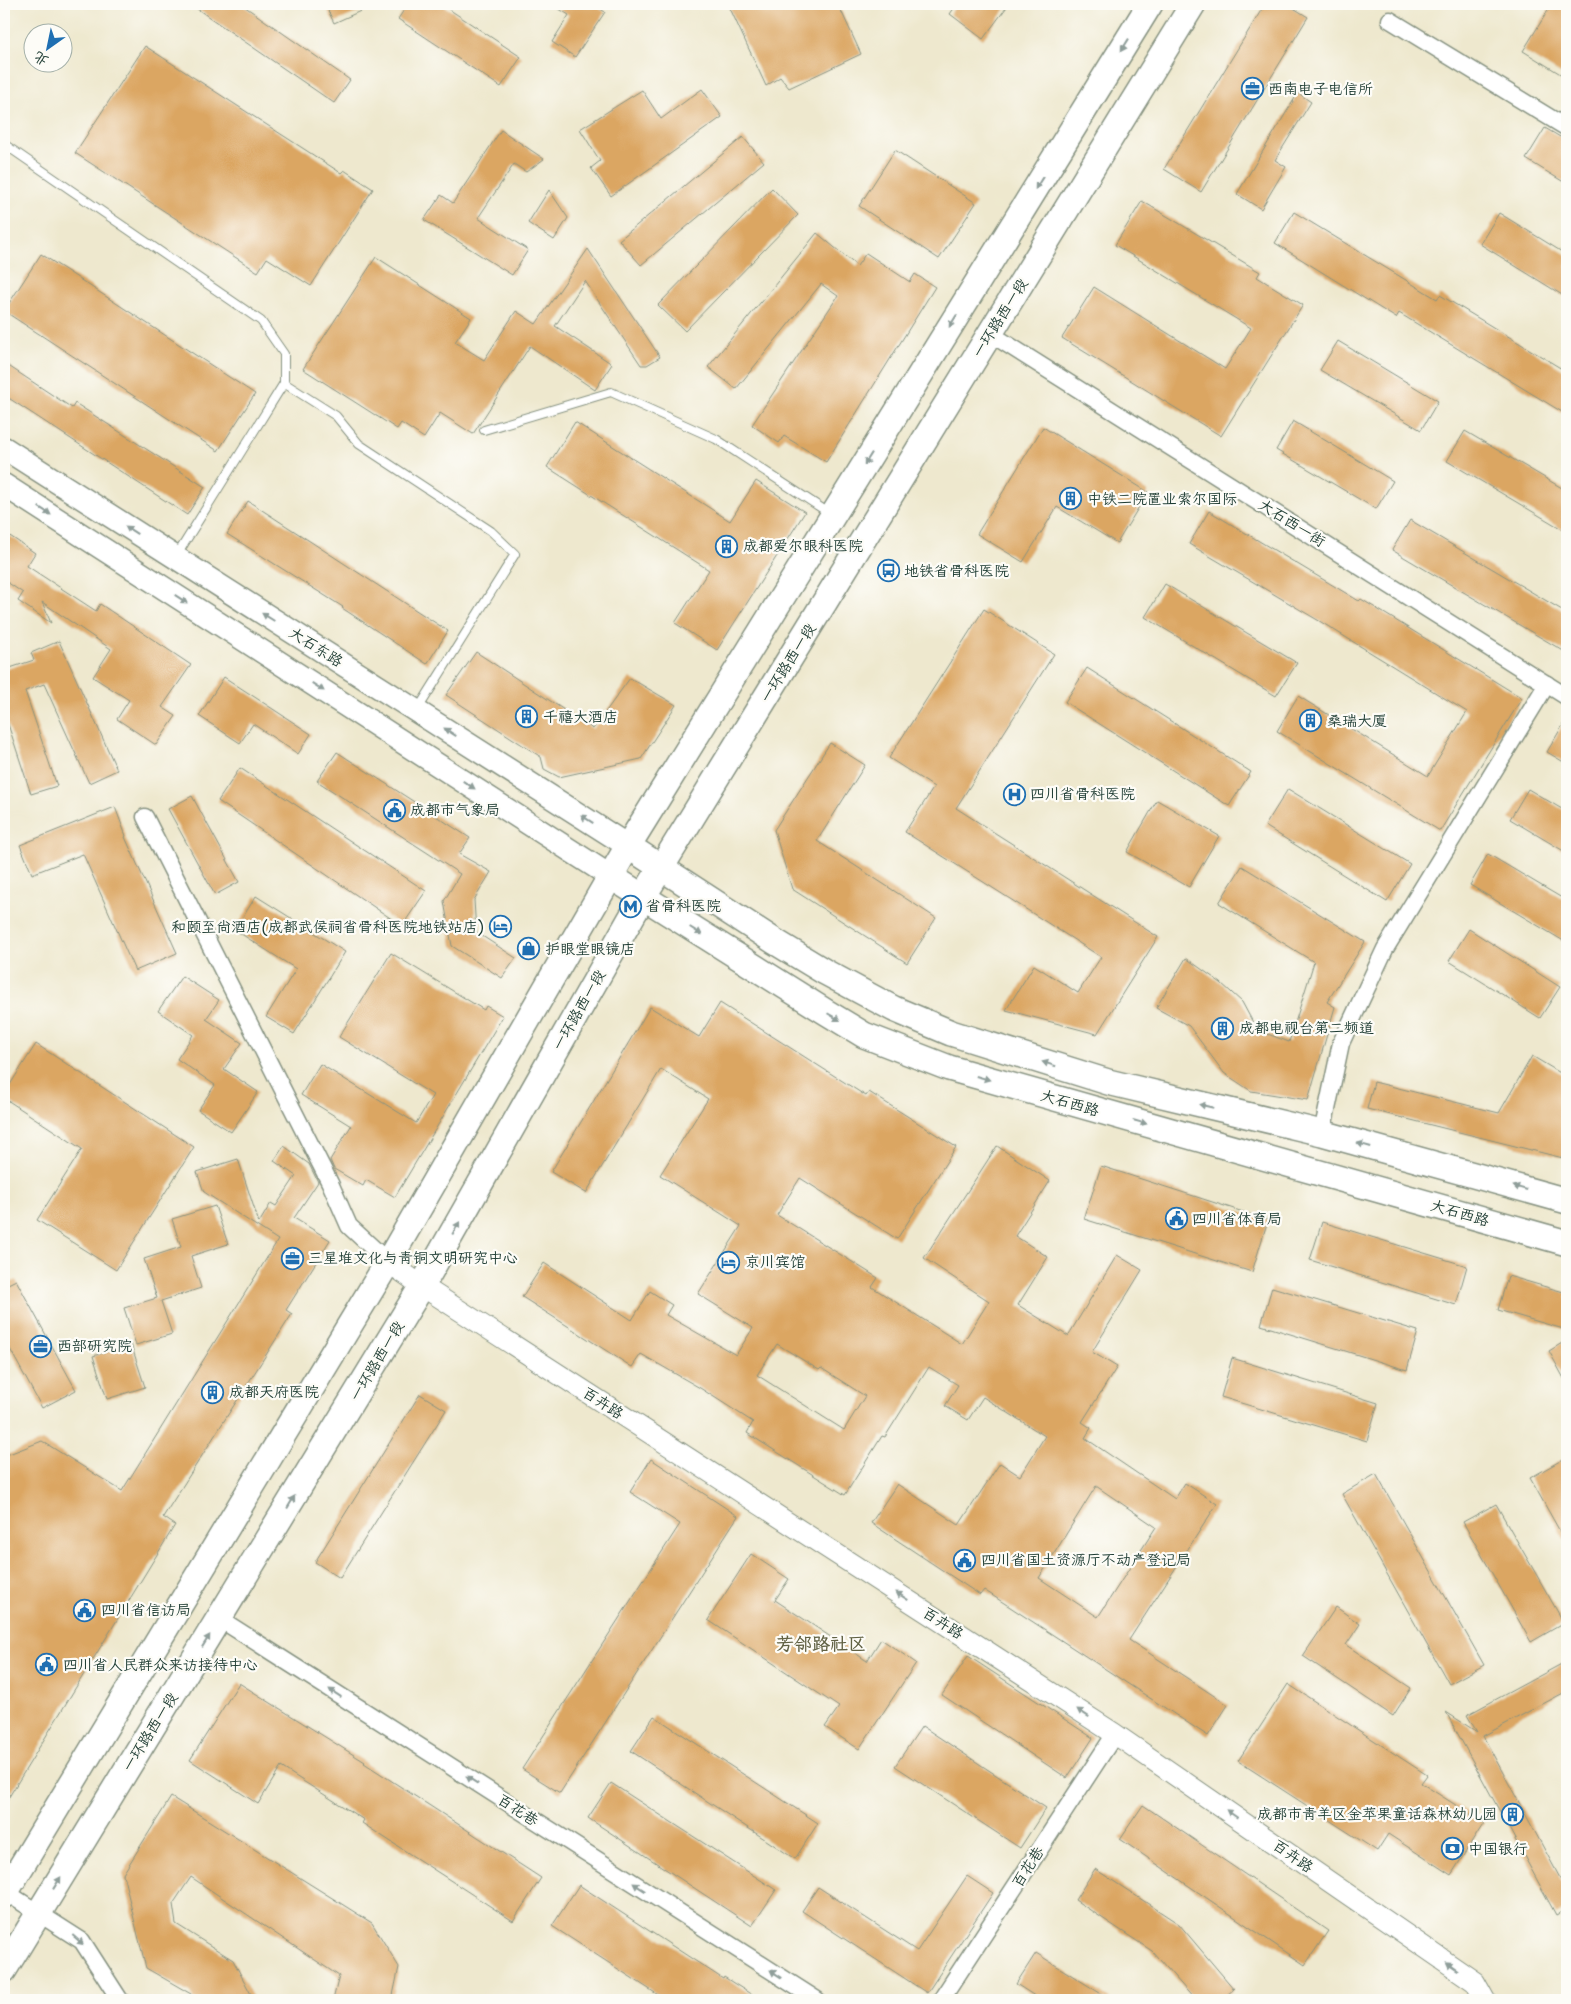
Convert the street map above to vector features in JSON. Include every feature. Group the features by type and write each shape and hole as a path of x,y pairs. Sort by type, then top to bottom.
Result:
{"main road":[{"path":"4,1893 388,1262 628,846 1150,4"},
{"name":"一环路西一段","path":"4,1970 422,1286 643,898 1193,4"},
{"name":"大石东路","path":"4,448 628,846"},
{"path":"4,485 610,876"},
{"name":"大石西路","path":"628,846 774,941 858,992 894,1010 950,1033 1108,1082 1322,1133 1567,1201"},
{"name":"大石西路","path":"610,876 826,1012 864,1034 918,1057 976,1076 1567,1243"}],"street":[{"path":"1390,20 1567,128"},
{"name":"大石西一街","path":"991,334 1567,696"},
{"path":"1322,1133 1341,1043 1386,949 1547,684"},
{"path":"145,817 330,1183 349,1226 388,1262"},
{"name":"百卉路","path":"388,1262 422,1286 1115,1734 1475,1982 1485,2000"},
{"name":"百花巷","path":"220,1619 817,2000"},
{"name":"百花巷","path":"941,2000 1115,1734"},
{"path":"4,1893 82,1941 120,2000"}],"lane":[{"path":"4,144 261,321 284,354 284,383 175,558"},
{"path":"284,383 336,416 359,444 491,531 515,554 417,711"},
{"path":"484,430 611,392 716,439 833,515"}],"building":[{"path":"190,4 241,4 350,80 334,103"},
{"path":"325,4 376,4 334,23"},
{"path":"408,4 441,4 521,57 501,87 398,19"},
{"path":"551,4 593,4 605,12 575,57 552,42 569,15"},
{"path":"728,4 838,4 861,54 789,88 780,77 766,86"},
{"path":"957,4 1009,4 983,39 950,14"},
{"name":"西南电子电信所","path":"1265,4 1287,4 1308,17 1201,192 1164,169"},
{"path":"1552,4 1567,4 1567,78 1523,51"},
{"path":"145,46 341,173 344,170 373,189 311,286 267,258 258,272 75,153"},
{"path":"702,89 722,117 611,196 591,168 600,161 580,129 642,90 661,119"},
{"path":"1298,93 1311,102 1275,160 1286,167 1261,209 1237,194"},
{"path":"1545,128 1567,141 1567,184 1526,159"},
{"path":"501,130 544,159 526,172 514,164 478,218 528,250 512,275 424,220 441,195 453,203"},
{"path":"743,137 764,162 641,265 619,240"},
{"path":"895,150 976,203 939,259 859,206"},
{"path":"772,188 798,215 685,331 658,305"},
{"path":"549,190 568,218 554,240 528,223"},
{"path":"1142,201 1260,272 1257,277 1303,305 1221,436 1062,338 1094,287 1225,369 1251,328 1115,245"},
{"path":"1294,212 1437,299 1440,295 1567,372 1567,415 1399,313 1396,318 1275,243"},
{"path":"1499,213 1567,255 1567,298 1480,244"},
{"path":"817,233 857,266 866,253 910,282 915,274 935,287 826,462 784,436 779,443 752,425 838,296 821,284 736,389 708,367"},
{"path":"588,249 660,357 647,365 641,365 585,281 555,326 612,364 595,390 530,346 473,434 440,413 424,438 401,423 397,429 303,369 376,257 471,318 455,342 484,360 516,311 536,324"},
{"path":"41,254 255,394 218,451 4,311"},
{"path":"1338,341 1438,401 1421,430 1320,370"},
{"path":"4,363 72,408 75,403 205,487 187,515 4,395"},
{"path":"1293,421 1393,481 1376,509 1276,450"},
{"name":"成都爱尔眼科医院","path":"575,422 730,521 756,481 805,512 717,650 675,623 709,570 547,467"},
{"name":"中铁二院置业索尔国际","path":"1043,427 1148,492 1117,543 1057,507 1023,562 977,534"},
{"path":"1465,431 1567,491 1567,532 1447,461"},
{"path":"248,501 448,631 427,664 343,607 227,534"},
{"name":"桑瑞大厦","path":"1209,511 1359,601 1361,599 1522,698 1440,831 1277,731 1298,696 1428,776 1467,712 1321,622 1189,544"},
{"path":"1410,520 1567,613 1567,653 1392,550"},
{"path":"4,532 35,553 27,566 96,611 100,604 191,665 162,707 176,716 156,745 117,719 129,700 93,677 111,649 42,602 51,623 18,601 23,593 4,580"},
{"path":"1165,584 1297,663 1276,696 1145,617"},
{"path":"984,609 1054,654 956,808 1158,937 1097,1034 1006,1010 1034,965 1078,993 1101,957 905,832 934,787 889,758"},
{"path":"59,641 117,770 89,783 44,684 25,691 57,786 31,794 4,712 4,670 34,660 31,653"},
{"name":"千禧大酒店","path":"476,652 593,729 630,678 676,705 641,759 559,777 544,769 541,757 446,695"},
{"path":"1087,668 1251,772 1229,806 1065,702"},
{"path":"224,677 311,734 298,754 253,724 240,743 199,716"},
{"path":"1567,718 1567,764 1547,752"},
{"path":"830,743 865,765 817,841 936,918 907,963 792,889 774,830"},
{"name":"成都市气象局","path":"337,752 470,838 459,854 491,872 474,900 476,932 516,958 502,978 452,946 444,901 460,874 317,781"},
{"path":"240,768 426,891 402,926 218,801"},
{"path":"1288,789 1410,864 1387,902 1265,826"},
{"path":"1528,789 1567,812 1567,853 1510,819"},
{"path":"192,796 239,882 215,895 168,809"},
{"path":"1157,800 1219,836 1189,887 1127,852"},
{"path":"115,807 125,837 177,953 135,971 83,854 32,874 20,845"},
{"path":"1488,854 1567,901 1567,943 1470,885"},
{"name":"成都电视台第二频道","path":"1242,866 1365,942 1327,1002 1335,1007 1308,1100 1251,1091 1224,1073 1189,1026 1156,1008 1186,958 1221,983 1242,1002 1257,1030 1289,1042 1314,962 1219,903"},
{"path":"256,896 345,952 294,1034 266,1017 296,969 235,930"},
{"path":"1469,929 1560,987 1540,1018 1449,961"},
{"path":"391,953 484,1010 486,1006 503,1016 395,1197 366,1180 363,1186 334,1169 330,1160 351,1126 301,1095 320,1064 416,1123 433,1095 339,1037"},
{"path":"182,976 219,1000 206,1019 242,1043 224,1069 258,1092 231,1132 198,1110 215,1085 177,1059 193,1035 158,1011"},
{"path":"720,1003 866,1096 869,1092 956,1147 897,1239 800,1178 777,1215 878,1278 872,1287 962,1344 989,1301 924,1258 997,1146 1050,1181 1015,1236 1048,1257 1018,1305 1068,1336 1117,1255 1142,1270 1092,1352 1117,1367 1082,1422 1091,1428 1085,1438 1175,1499 1185,1483 1217,1504 1129,1640 1228,1705 1208,1736 984,1590 980,1595 871,1523 897,1484 959,1525 1000,1463 1020,1476 1045,1436 983,1397 968,1420 945,1406 958,1385 929,1367 885,1437 882,1436 845,1495 747,1433 753,1422 700,1388 641,1354 632,1367 522,1297 544,1263 632,1320 650,1291 672,1305 666,1315 736,1355 753,1328 698,1294 741,1226 660,1175 708,1099 661,1069 586,1193 551,1172 650,1007 699,1037","holes":["777,1344 819,1370 821,1368 865,1396 844,1430 757,1375","1096,1486 1156,1527 1098,1617 1039,1578"]},
{"path":"36,1044 194,1147 116,1270 37,1220 82,1149 4,1098 4,1094"},
{"path":"1532,1056 1567,1077 1567,1159 1367,1109 1374,1082 1499,1113"},
{"name":"四川省人民群众来访接待中心","path":"284,1146 309,1164 318,1182 294,1218 330,1240 286,1310 292,1314 163,1517 175,1525 4,1805 4,1456 42,1441 122,1491 278,1240 204,1192 197,1172 238,1159 259,1223 271,1203 276,1206 296,1176 274,1161"},
{"name":"四川省体育局","path":"1101,1166 1268,1220 1252,1272 1084,1219"},
{"path":"215,1206 228,1244 191,1256 201,1288 161,1301 172,1334 136,1345 124,1308 157,1298 144,1259 181,1247 172,1219"},
{"path":"1322,1222 1467,1266 1456,1305 1310,1260"},
{"path":"1508,1276 1567,1293 1567,1330 1498,1310"},
{"path":"16,1280 76,1390 42,1408 4,1338 4,1286"},
{"path":"1272,1287 1418,1331 1407,1370 1261,1325"},
{"path":"1567,1340 1567,1384 1549,1351"},
{"path":"131,1344 145,1387 107,1399 93,1356"},
{"path":"1232,1358 1378,1403 1367,1441 1221,1397"},
{"path":"420,1394 446,1410 340,1578 315,1562"},
{"path":"1567,1457 1567,1544 1530,1478"},
{"path":"651,1459 738,1516 560,1793 522,1769 680,1524 630,1492"},
{"path":"1376,1474 1484,1665 1449,1684 1342,1494"},
{"path":"1496,1504 1564,1623 1531,1642 1463,1522"},
{"path":"751,1554 789,1579 775,1600 867,1661 881,1639 916,1663 859,1749 825,1727 839,1707 708,1620"},
{"path":"1336,1607 1360,1624 1346,1645 1411,1688 1393,1716 1303,1656"},
{"path":"968,1656 1093,1738 1067,1778 942,1695"},
{"name":"成都市青羊区金苹果童话森林幼儿园","path":"1567,1661 1567,1691 1483,1736 1567,1891 1567,1909 1556,1915 1446,1712 1477,1732 1467,1715"},
{"path":"239,1683 365,1762 541,1878 513,1921 362,1823 364,1820 281,1767 258,1804 190,1760"},
{"path":"1288,1684 1427,1775 1421,1783 1484,1823 1451,1875 1388,1834 1377,1851 1238,1761"},
{"path":"654,1716 818,1823 795,1859 631,1751"},
{"path":"922,1726 1046,1808 1020,1848 895,1766"},
{"path":"611,1783 776,1890 752,1926 588,1818"},
{"path":"171,1797 372,1923 399,1967 392,2000 333,2000 339,1976 191,1877 173,1904 176,1924 233,1960 254,2000 194,2000 191,1994 146,1968 123,1874"},
{"path":"1143,1805 1328,1931 1305,1965 1120,1839"},
{"path":"1095,1869 1179,1924 1234,1989 1221,2000 1195,2000 1152,1951 1075,1900"},
{"path":"967,1876 993,1893 927,1993 802,1911 818,1887 917,1951"},
{"path":"579,1885 723,1979 724,1977 760,2000 666,2000 552,1926"},
{"path":"1036,1953 1111,2000 1041,2000 1016,1984"}],"place":[{"name":"西南电子电信所","path":"1252,89"},
{"name":"中铁二院置业索尔国际","path":"1071,499"},
{"name":"成都爱尔眼科医院","path":"727,546"},
{"name":"地铁省骨科医院","path":"888,571"},
{"name":"千禧大酒店","path":"527,717"},
{"name":"桑瑞大厦","path":"1311,721"},
{"name":"四川省骨科医院","path":"1014,794"},
{"name":"成都市气象局","path":"394,810"},
{"name":"省骨科医院","path":"630,906"},
{"name":"和颐至尚酒店(成都武侯祠省骨科医院地铁站店)","path":"500,927"},
{"name":"护眼堂眼镜店","path":"529,949"},
{"name":"成都电视台第二频道","path":"1223,1028"},
{"name":"四川省体育局","path":"1176,1219"},
{"name":"三星堆文化与青铜文明研究中心","path":"292,1258"},
{"name":"京川宾馆","path":"729,1262"},
{"name":"西部研究院","path":"41,1346"},
{"name":"成都天府医院","path":"213,1392"},
{"name":"四川省国土资源厅不动产登记局","path":"965,1560"},
{"name":"四川省信访局","path":"85,1610"},
{"name":"四川省人民群众来访接待中心","path":"47,1665"},
{"name":"成都市青羊区金苹果童话森林幼儿园","path":"1513,1814"},
{"name":"中国银行","path":"1452,1849"}],"district":[{"name":"芳邻路社区","path":"821,1644"}]}
